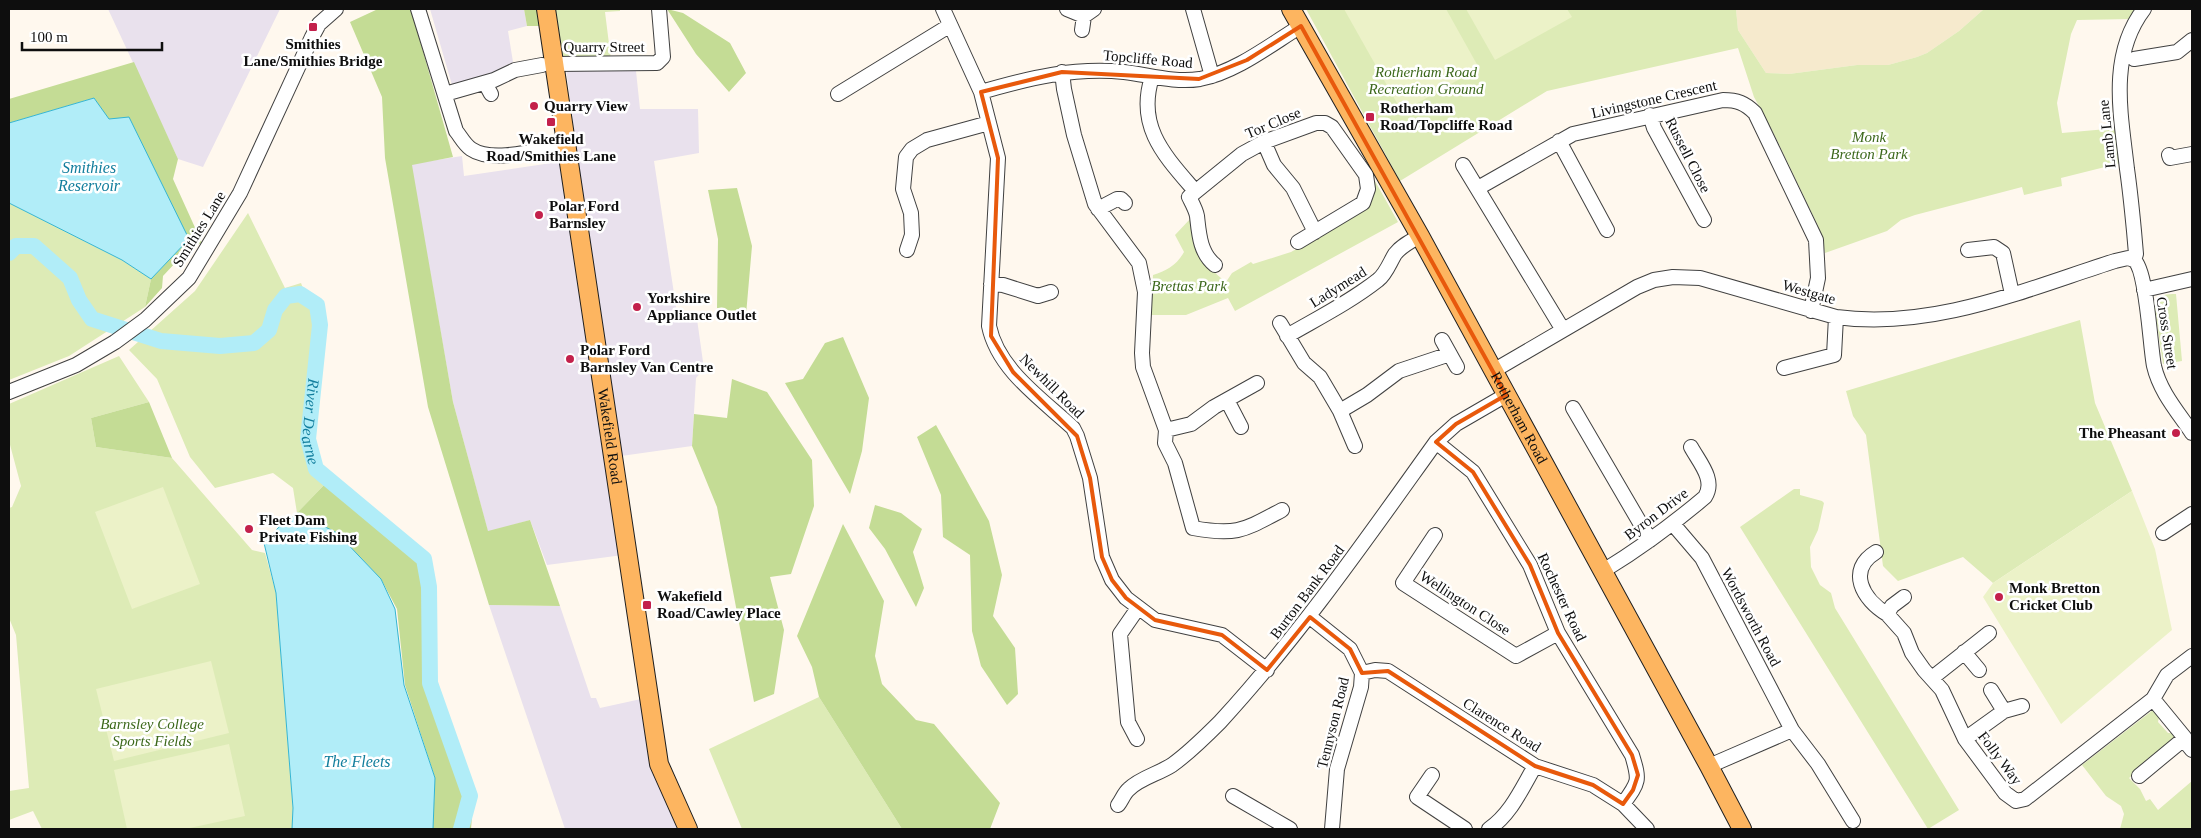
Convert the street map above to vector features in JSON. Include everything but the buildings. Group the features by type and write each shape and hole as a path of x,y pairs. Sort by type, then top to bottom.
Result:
{"main road":[{"name":"Wakefield Road","path":"546,9 548,65 566,145 659,764 688,829"},
{"name":"Rotherham Road","path":"1291,9 1420,236 1710,766 1742,829"}],"street":[{"name":"Smithies Lane","path":"9,392 76,365 115,342 145,320 189,278 230,212 319,24 336,9"},
{"path":"418,9 456,131 464,142 482,154 505,155 566,145"},
{"name":"Quarry Street","path":"548,65 657,63 663,57 659,9"},
{"name":"Newhill Road","path":"943,9 969,62 981,92 998,158 989,326 993,341 1013,372 1073,428 1090,478 1102,557 1112,580 1126,598 1155,620 1222,635 1267,670"},
{"path":"1067,9 1087,18"},
{"path":"1193,9 1212,76"},
{"name":"Lamb Lane","path":"2134,260 2136,254 2134,231 2119,89 2122,54 2128,36 2144,9"},
{"path":"838,94 950,26"},
{"name":"Topcliffe Road","path":"981,92 1029,77 1062,72 1125,72 1179,80 1212,76 1248,60 1300,26"},
{"path":"2134,59 2177,52 2192,40"},
{"path":"445,94 488,89 515,70 548,65"},
{"path":"1062,72 1074,135 1098,209 1139,263 1145,292 1142,353 1144,367 1166,430 1166,443 1175,463 1193,528 1210,531 1242,531 1282,510"},
{"path":"1152,77 1146,106 1150,126 1156,141 1167,159 1195,191 1189,197 1197,214 1200,239 1205,253 1215,265"},
{"name":"Livingstone Crescent","path":"1478,188 1573,134 1650,115 1723,100 1735,100 1747,105 1755,113 1816,240 1818,278 1811,311"},
{"name":"Russell Close","path":"1650,115 1654,128 1696,215"},
{"name":"Tor Close","path":"1195,191 1242,154 1264,142 1316,122 1325,123 1332,127 1366,175 1368,189 1363,203 1298,242"},
{"path":"907,250 912,235 911,213 903,189 906,157 912,149 927,140 989,123"},
{"path":"1264,142 1274,165 1293,188 1315,232"},
{"path":"1559,142 1607,230"},
{"path":"2170,154 2170,158 2192,154"},
{"path":"1463,165 1563,330"},
{"path":"1098,209 1117,199 1121,199 1125,203"},
{"name":"Ladymead","path":"1287,336 1350,301 1380,279 1396,253 1404,245 1420,236"},
{"path":"1968,250 1994,247 2003,253 2012,294"},
{"name":"Westgate","path":"1493,371 1637,287 1654,280 1673,277 1700,278 1836,317 1858,320 1904,319 1947,313 2115,261 2128,258 2134,260"},
{"name":"Cross Street","path":"2134,260 2139,266 2144,290 2156,375 2163,390 2187,416 2192,432"},
{"path":"2144,290 2192,278"},
{"path":"991,284 1003,285 1038,296 1051,292"},
{"path":"1784,368 1834,355 1836,317"},
{"path":"1280,323 1304,363 1320,377 1340,411 1355,446"},
{"path":"1442,340 1457,367"},
{"path":"1340,411 1367,395 1399,371 1450,354"},
{"path":"1166,430 1191,424 1257,383"},
{"name":"Burton Bank Road","path":"1124,803 1128,790 1137,783 1170,766 1188,752 1218,724 1267,670 1310,617 1436,442 1456,424 1506,395"},
{"path":"1227,400 1241,427"},
{"path":"1573,408 1650,540"},
{"name":"Rochester Road","path":"1436,442 1473,472 1530,565 1558,633 1632,756 1638,776 1633,790 1623,804"},
{"name":"Byron Drive","path":"1603,571 1673,524 1705,497 1710,487 1710,481 1690,447"},
{"path":"2163,533 2192,514"},
{"name":"Wordsworth Road","path":"1673,524 1702,558 1792,730 1818,764 1853,821"},
{"name":"Wellington Close","path":"1435,536 1403,583 1516,656 1558,633"},
{"name":"Folly Way","path":"1876,552 1856,564 1862,588 1874,606 1887,614 1904,633 1912,653 1942,690 1965,739 2005,793 2012,799 2025,799 2153,700 2167,675 2192,656"},
{"path":"1887,614 1892,606 1904,597"},
{"path":"1137,733 1128,722 1120,634 1138,608"},
{"name":"Tennyson Road","path":"1310,617 1350,649 1362,673 1361,687 1337,769 1332,829"},
{"path":"1932,678 1989,633"},
{"path":"1964,652 1979,670"},
{"name":"Clarence Road","path":"1362,673 1375,670 1388,671 1535,766 1592,785 1623,804 1647,829"},
{"path":"1991,690 2004,712"},
{"path":"2153,700 2185,738 2183,739 2192,750"},
{"path":"1965,739 2004,712 2022,706"},
{"path":"1710,766 1792,730"},
{"path":"2139,776 2183,739"},
{"path":"1489,829 1514,804 1535,766"},
{"path":"1432,776 1417,797 1465,829"},
{"path":"1232,796 1290,829"}],"highlighted area":[{"path":"1301,26 1506,395 1456,424 1436,442 1473,472 1530,565 1558,633 1632,755 1638,775 1633,790 1623,804 1593,785 1535,766 1388,671 1362,673 1350,649 1310,617 1267,670 1222,635 1155,620 1126,598 1112,580 1102,557 1090,478 1077,436 1013,372 991,336 998,158 981,92 1062,72 1199,79 1247,60"}],"shaded area":[{"path":"108,9 280,9 203,167 178,159"},
{"path":"430,9 524,9 527,26 508,31 513,62 490,74 452,85"},
{"path":"1736,9 1984,9 1959,31 1927,53 1917,57 1888,65 1857,65 1789,74 1766,73 1738,30"},
{"path":"566,69 636,71 640,109 698,109 699,153 654,161 678,320 697,319 704,369 696,378 692,446 607,458 623,555 547,565 530,520 488,532 453,402 411,164 462,156 464,176 578,159"},
{"path":"489,605 560,606 591,698 596,698 600,708 641,699 653,772 678,829 565,829"}],"green space":[{"path":"378,9 411,9 453,157 412,165 453,402 488,531 530,520 560,606 489,605 428,407 385,158 382,97 350,22"},
{"path":"524,9 537,9 540,26 527,26"},
{"path":"555,9 620,9 620,11 605,12 611,60 563,59"},
{"path":"667,9 683,13 730,43 746,73 729,92 696,54"},
{"path":"1306,9 1736,9 1738,30 1766,73 1789,74 1857,65 1888,65 1917,57 1927,53 1959,31 1984,9 2139,9 2131,19 2077,20 2071,34 2057,103 2062,133 2118,128 2121,163 2061,178 2062,186 2024,195 2022,187 1915,215 1901,220 1887,231 1825,253 1818,226 1754,97 1738,48 1547,91 1400,181"},
{"name":"Rotherham Road Recreation Ground","path":"1344,9 1446,9 1479,68 1402,112"},
{"path":"1466,9 1567,9 1572,17 1495,60"},
{"path":"134,62 178,159 173,179 202,243 190,247 163,276 162,288 145,307 151,279 189,239 94,98 9,123 9,99"},
{"name":"Brettas Park","path":"1375,181 1398,222 1235,311 1228,298 1186,315 1151,315 1153,275 1171,267 1181,257 1184,252 1175,235 1191,218 1196,247 1205,262 1226,282 1232,273 1251,262 1253,264 1291,252 1327,232 1370,199"},
{"path":"737,188 752,246 746,315 717,308 718,239 708,190"},
{"path":"9,203 122,260 151,279 145,307 69,356 9,380"},
{"path":"248,213 285,288 301,283 314,317 310,470 326,483 297,513 293,488 273,473 215,488 190,457 157,379 129,350 195,291"},
{"path":"2176,294 2182,361 2163,364 2154,303 2161,296"},
{"path":"2080,320 2095,403 2132,491 1993,583 1963,557 1898,581 1883,566 1866,435 1853,416 1846,391"},
{"path":"843,337 869,398 862,451 850,494 785,383 803,379 825,343"},
{"name":"Barnsley College Sports Fields","path":"119,356 149,402 91,418 96,447 172,458 252,550 265,553 276,593 293,808 292,829 42,829 33,811 9,820 9,791 29,788 16,635 9,618 9,508 12,507 21,486 9,441 9,404"},
{"path":"732,379 767,392 812,460 814,506 791,574 770,577 784,630 774,694 754,702 717,507 692,446 694,414 727,418"},
{"path":"149,402 172,458 96,447 91,418"},
{"path":"936,425 989,521 1002,575 993,616 1015,648 1018,694 1007,705 981,666 972,631 970,555 943,537 941,495 917,437"},
{"path":"326,483 424,559 429,587 430,683 474,792 471,829 433,829 435,778 405,685 397,609 381,579 337,533 297,513"},
{"path":"163,487 200,584 132,609 95,512"},
{"path":"1794,489 1800,489 1800,495 1824,503 1818,530 1810,547 1811,567 1820,585 1831,593 1835,608 1959,810 1928,829 1740,527"},
{"path":"2132,491 2155,549 2172,630 2061,724 1983,597 1993,583"},
{"path":"875,505 901,513 922,529 913,552 924,588 916,607 885,549 869,528"},
{"path":"843,524 884,601 875,656 882,684 916,720 934,724 1000,803 990,829 902,829 819,697 812,667 797,636"},
{"path":"211,661 229,733 114,761 96,689"},
{"path":"819,697 902,829 742,829 709,749"},
{"path":"2153,710 2159,717 2158,722 2168,733 2172,733 2175,736 2174,740 2129,778 2140,789 2146,801 2150,799 2158,810 2192,781 2192,829 2120,829 2124,814 2121,806 2106,796 2082,765"},
{"path":"229,744 245,816 185,829 127,829 114,770"}],"water":[{"name":"Smithies Reservoir","path":"94,98 109,119 129,117 189,239 151,279 122,260 9,203 9,123"},
{"name":"The Fleets","path":"298,513 337,533 381,579 395,609 404,685 435,778 433,829 292,829 293,808 276,593 264,543 279,527"}],"waterway":[{"name":"River Dearne","path":"9,253 16,246 34,246 70,278 79,300 92,319 161,341 220,346 254,343 269,330 275,310 286,296 300,294 317,305 320,325 308,439 316,469 424,559 429,587 430,683 470,796 461,829"}],"place":[{"name":"Smithies Lane/Smithies Bridge","path":"313,27"},
{"name":"Quarry View","path":"534,106"},
{"name":"Rotherham Road/Topcliffe Road","path":"1370,117"},
{"name":"Wakefield Road/Smithies Lane","path":"551,122"},
{"name":"Polar Ford Barnsley","path":"539,215"},
{"name":"Yorkshire Appliance Outlet","path":"637,307"},
{"name":"Polar Ford Barnsley Van Centre","path":"570,359"},
{"name":"The Pheasant","path":"2176,433"},
{"name":"Fleet Dam Private Fishing","path":"249,529"},
{"name":"Monk Bretton Cricket Club","path":"1999,597"},
{"name":"Wakefield Road/Cawley Place","path":"647,605"}],"park label":[{"name":"Monk Bretton Park","path":"1869,146"}]}
